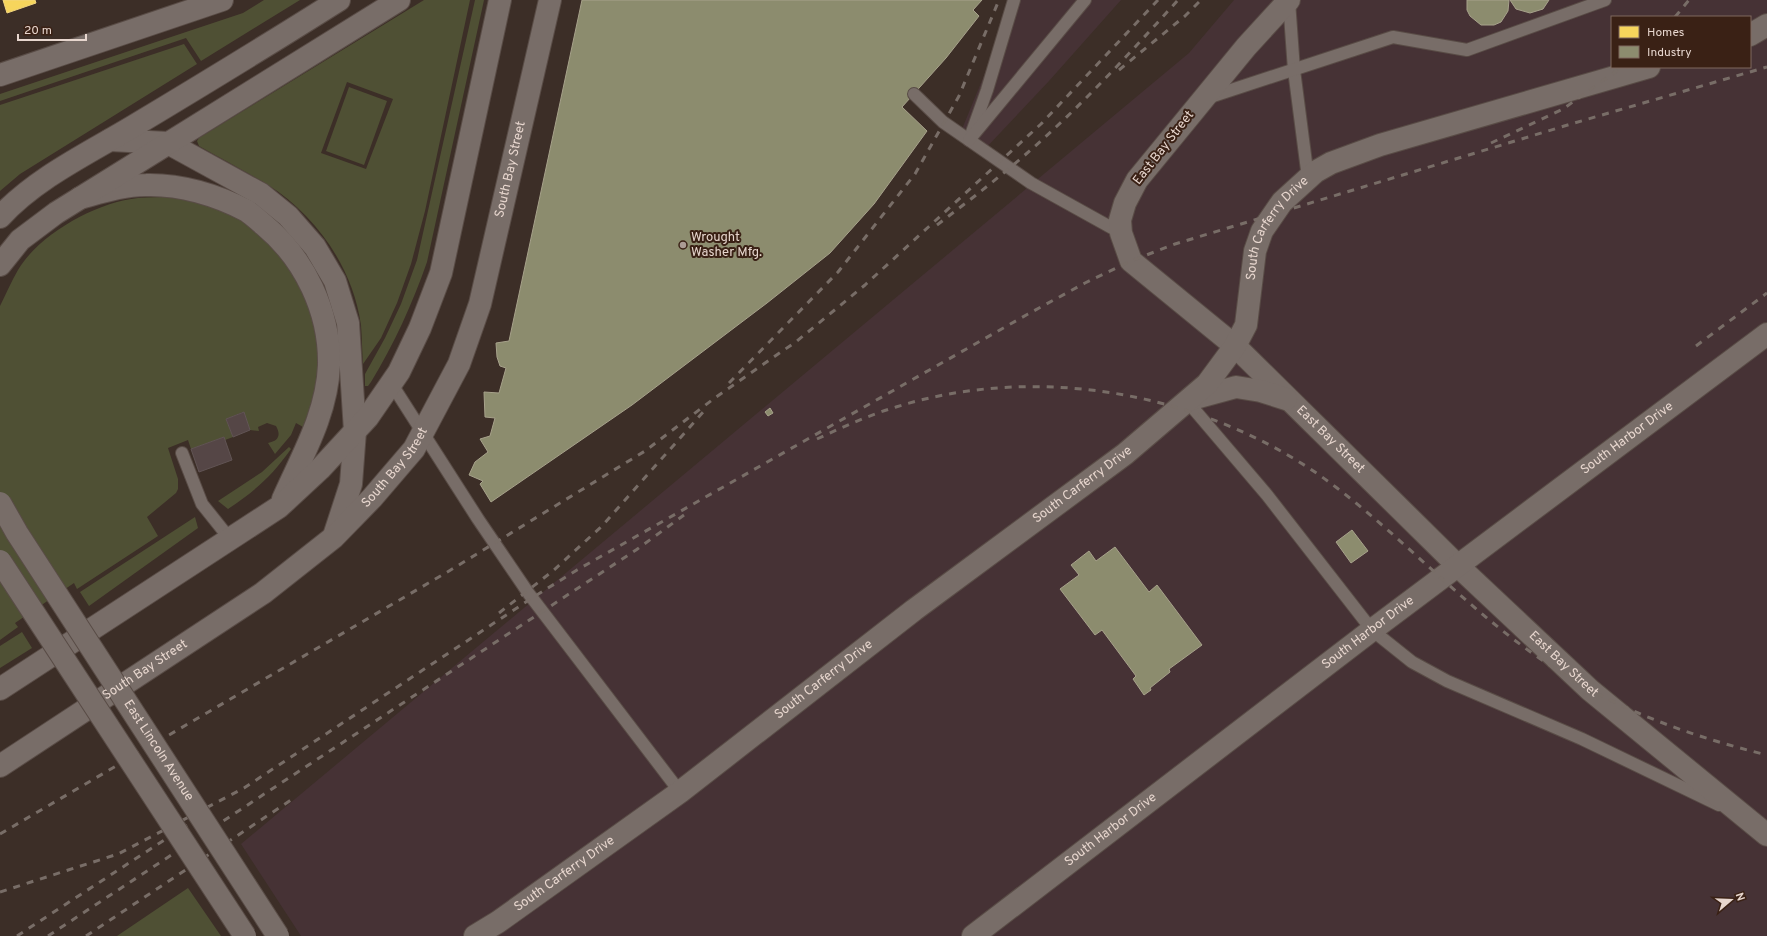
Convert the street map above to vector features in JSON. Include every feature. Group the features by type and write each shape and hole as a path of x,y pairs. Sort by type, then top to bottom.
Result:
{"main road":[{"path":"0,75 222,0"},
{"path":"0,217 13,203 60,170 340,0"},
{"path":"0,265 20,240 56,213 399,0"},
{"path":"0,689 279,507 320,469 368,417 399,372 420,328 441,273 500,0"},
{"name":"South Bay Street","path":"0,766 263,593 334,537 372,498 414,449 459,364 480,304 550,0"},
{"name":"East Bay Street","path":"1289,0 1246,46 1137,180 1125,203 1120,220 1121,233 1131,261 1235,346 1458,566 1590,690 1767,834"},
{"path":"1751,34 1767,26"},
{"name":"South Carferry Drive","path":"475,936 498,922 680,792 914,610 1125,454 1207,384 1235,346 1246,326 1255,251 1262,231 1282,202 1308,178 1331,163 1380,144 1646,68"},
{"path":"110,140 168,143 261,194 288,216 315,247 335,281 348,323 355,431 351,484 334,537"},
{"path":"80,198 113,189 146,185 186,188 214,197 248,212 278,236 302,268 317,298 326,330 329,365 325,397 316,428 279,507"},
{"name":"South Harbor Drive","path":"973,936 1372,630 1767,334"},
{"path":"1187,401 1236,387 1261,391 1290,400"},
{"name":"East Lincoln Avenue","path":"0,503 30,553 278,936"},
{"path":"0,561 245,936"}],"lane":[{"path":"969,140 987,90 1014,0"},
{"path":"969,140 1085,0"},
{"path":"1289,0 1294,70 1308,178"},
{"path":"1202,100 1393,37 1467,50 1605,0"},
{"path":"914,94 943,122 1031,183 1121,233"},
{"path":"391,383 529,594 680,792"},
{"path":"1187,401 1267,495 1372,630 1412,662 1447,681 1582,738 1750,820"},
{"path":"182,453 202,504 230,539"}],"shaded area":[{"path":"1015,0 1121,0 1049,81 984,150 960,134"},
{"path":"1234,0 1767,0 1767,936 301,936 241,844 1189,53"}],"green space":[{"path":"264,0 300,0 201,61 186,38 0,101 0,94 243,13"},
{"path":"424,0 470,0 425,211 411,264 397,303 381,338 363,364 361,325 357,304 350,283 330,245 302,212 285,197 268,185 199,146 197,141 199,138","holes":["347,82 393,99 366,169 321,153"]},
{"path":"475,0 484,0 427,262 409,309 395,339 371,382 368,386 365,386 365,374 385,338 401,304 417,260"},
{"path":"184,44 197,64 20,174 0,191 0,105"},
{"path":"349,87 387,101 364,165 326,151"},
{"path":"172,197 219,209 242,221 262,236 280,255 295,276 306,299 314,324 317,349 317,374 315,388 303,427 296,423 291,435 275,454 268,443 275,441 279,435 276,426 267,423 258,427 259,431 250,430 243,412 226,419 233,437 225,440 224,437 191,449 188,440 168,448 178,479 178,489 176,493 147,517 158,536 77,589 74,583 15,623 18,627 0,640 0,306 15,274 40,244 54,232 70,222 105,206 138,198"},
{"path":"289,447 291,449 277,467 263,482 247,495 228,509 218,501 262,472"},
{"path":"195,517 198,528 89,606 80,592"},
{"path":"22,632 32,648 0,668 0,646"},
{"path":"188,888 221,936 117,936"}],"building: Homes":[{"path":"3,0 35,0 36,3 7,13"}],"building: Industry":[{"name":"Wrought Washer Mfg.","path":"582,0 982,0 973,10 979,16 946,58 902,107 927,131 874,204 830,253 767,303 632,405 491,502 480,484 483,481 469,475 475,462 488,452 480,439 490,436 495,418 485,417 484,392 499,393 506,368 500,366 497,357 496,343 509,341"},
{"path":"1467,0 1509,0 1508,11 1501,22 1494,25 1481,25 1470,16 1467,10"},
{"path":"1510,0 1549,0 1543,9 1530,13 1516,9"},
{"path":"770,408 773,413 768,416 765,412"},
{"path":"1352,530 1368,551 1351,563 1336,542"},
{"path":"1115,547 1149,592 1157,585 1202,645 1169,669 1170,672 1150,688 1151,690 1144,695 1133,679 1136,676 1102,630 1095,635 1060,589 1079,575 1071,565 1089,551 1096,561"}],"building: Other":[{"path":"244,412 250,430 233,437 226,419"},
{"path":"224,437 232,460 199,472 191,449"}],"railway":[{"path":"729,383 838,272 915,174 959,96 999,0"},
{"path":"0,834 449,571 645,451 716,397 797,341 865,285 1041,124 1158,0"},
{"path":"937,225 998,178 1056,127 1134,49 1178,0"},
{"path":"1119,70 1185,16 1201,0"},
{"path":"1676,16 1689,0"},
{"path":"0,892 118,854 244,788 532,598 577,570 1028,314 1085,283 1131,261 1175,244 1571,124 1767,67"},
{"path":"1491,143 1563,109 1621,68"},
{"path":"1696,346 1767,293"},
{"path":"817,439 866,417 896,407 952,393 1010,387 1068,388 1126,395 1183,409 1238,430 1289,456 1337,488 1390,532 1495,625 1522,646 1576,682 1602,696 1655,720 1738,748 1767,755"},
{"path":"499,613 554,570 602,526 704,411"},
{"path":"48,936 636,550 684,515"},
{"path":"86,936 294,798"},
{"path":"17,936 198,818"}],"place":[{"name":"Wrought Washer Mfg.","path":"683,245"}]}
